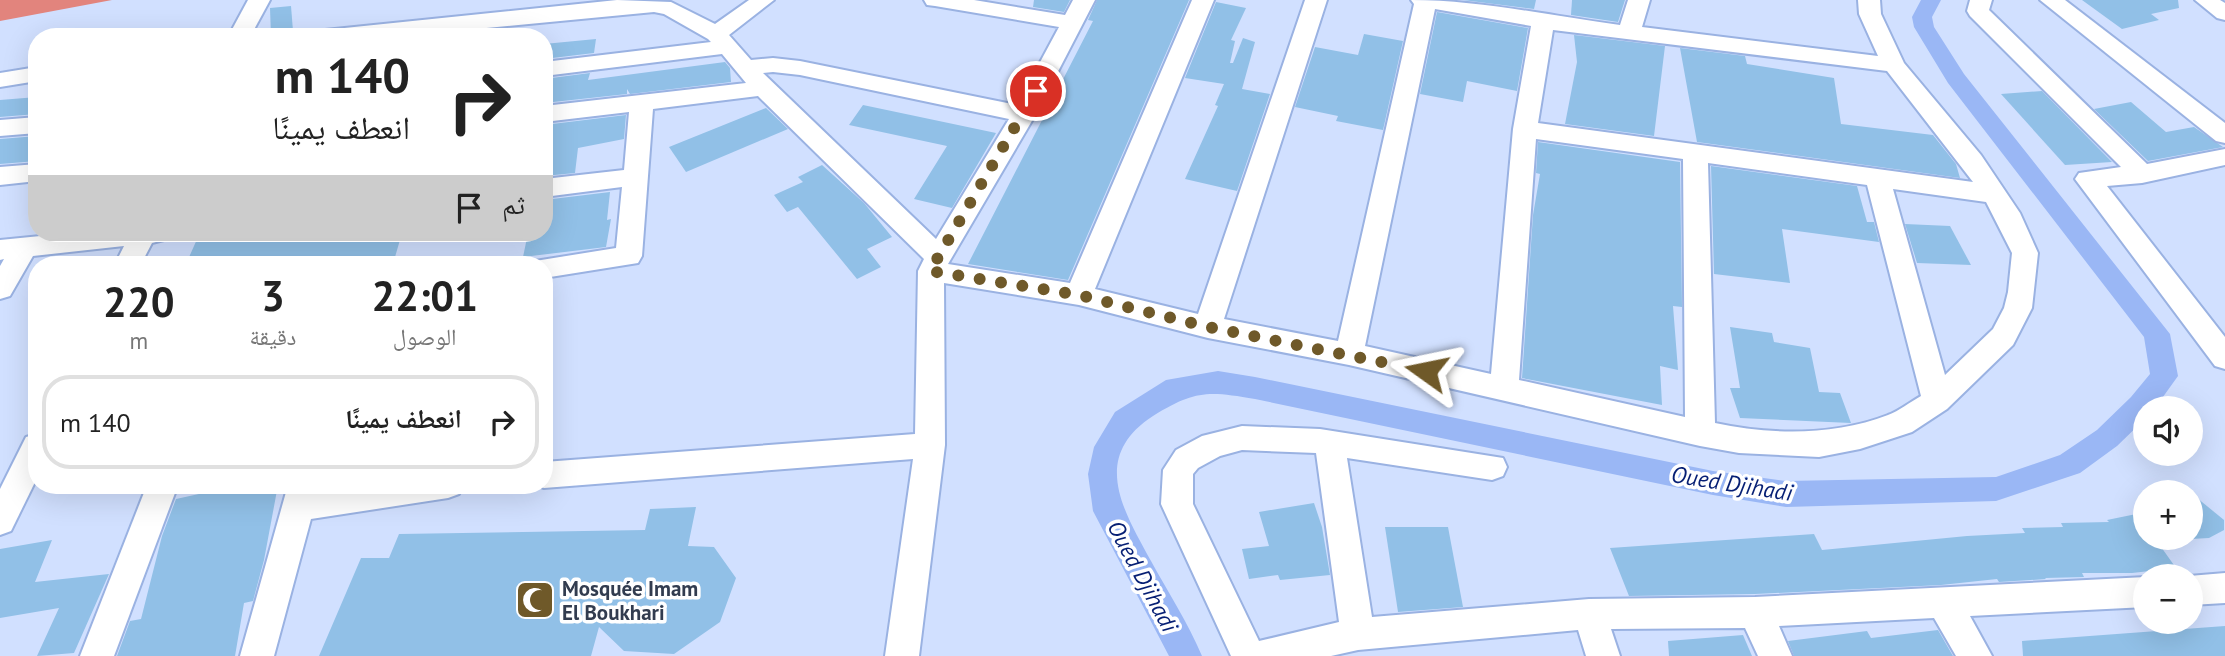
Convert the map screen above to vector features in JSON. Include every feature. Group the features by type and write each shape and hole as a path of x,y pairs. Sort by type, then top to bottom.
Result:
{"street":[{"path":"244,28 259,0"},
{"path":"470,22 476,0"},
{"path":"724,34 725,0"},
{"path":"553,67 724,34 763,0"},
{"path":"935,0 1072,23"},
{"path":"902,656 930,445 935,264 1024,114 1084,0"},
{"path":"1079,295 1203,0"},
{"path":"1208,327 1316,0"},
{"path":"1349,354 1424,0 1514,7 1543,22 1894,65"},
{"path":"1629,33 1639,0"},
{"path":"412,28 654,5 671,9 724,34 755,78 935,264 1079,295 1208,327 1504,388 1700,434 1740,441 1819,444 1860,437 1901,423 1937,401 2003,338 2018,308 2022,292 2025,253 2007,212 1972,161 1894,65 1870,14 1869,0"},
{"path":"1981,0 1978,11 2142,174"},
{"path":"2051,0 2225,135"},
{"path":"2206,0 2225,13"},
{"path":"1504,388 1525,129 1543,22"},
{"path":"553,113 642,102 755,78 773,65 800,68 1024,114"},
{"path":"0,80 28,75"},
{"path":"553,267 629,256 642,102"},
{"path":"0,128 28,126"},
{"path":"1525,129 1994,194"},
{"path":"1695,154 1700,434"},
{"path":"2225,157 2142,174 2088,179 2225,358"},
{"path":"0,176 28,173"},
{"path":"553,187 635,177"},
{"path":"1878,180 1937,401"},
{"path":"0,289 12,248 66,242"},
{"path":"1249,656 1177,504 1178,470 1187,459 1213,445 1242,438 1330,444 1492,467"},
{"path":"1330,444 1358,634"},
{"path":"553,474 930,445"},
{"path":"0,521 28,464"},
{"path":"97,656 159,494"},
{"path":"257,656 301,496 328,494"},
{"path":"2203,589 2225,588"},
{"path":"1262,656 1358,634 1397,643 1590,614 1755,612 2133,593"},
{"path":"1942,601 1975,656"},
{"path":"1755,612 1775,656"},
{"path":"1590,614 1603,656"}],"shaded area":[{"path":"0,0 112,0 0,21"}],"building":[{"path":"1034,0 1070,0 1064,12 1033,7"},
{"path":"1097,0 1189,0 1068,280 968,264 1093,21 1088,20"},
{"path":"1463,0 1536,0 1534,9"},
{"path":"1572,0 1625,0 1618,22 1571,15"},
{"path":"2082,0 2178,0 2179,8 2151,14 2159,20 2122,29"},
{"path":"1216,2 1246,8 1231,40 1235,41 1230,63 1233,63 1243,38 1255,42 1242,89 1270,94 1237,191 1185,179 1218,106 1215,105 1224,84 1185,78"},
{"path":"291,6 293,28 271,28 270,8"},
{"path":"1437,12 1528,28 1517,91 1467,81 1463,102 1420,94"},
{"path":"1364,34 1403,41 1383,130 1336,121 1338,116 1295,107 1315,47 1358,55"},
{"path":"1574,35 1665,46 1654,136 1565,124 1577,62"},
{"path":"596,39 594,53 553,58 553,43"},
{"path":"1680,48 1745,56 1747,64 1834,78 1841,124 1933,135 1956,164 1960,178 1697,142"},
{"path":"725,62 730,68 731,82 630,94 627,89 627,94 553,102 553,78 590,73 588,80"},
{"path":"2042,91 2112,162 2065,165 2001,94"},
{"path":"28,98 28,115 0,117 0,100"},
{"path":"2131,102 2166,132 2194,127 2223,147 2148,161 2094,109"},
{"path":"863,105 996,133 952,208 914,199 947,146 849,125"},
{"path":"766,108 788,129 686,172 669,147"},
{"path":"626,115 624,139 578,148 575,173 553,175 553,124"},
{"path":"28,137 28,162 0,164 0,139"},
{"path":"1538,142 1680,162 1682,307 1673,306 1678,370 1660,366 1662,405 1522,378 1533,215 1540,174 1536,173"},
{"path":"822,165 864,203 892,237 867,249 881,267 857,279 798,207 787,212 774,195 803,182 798,177"},
{"path":"1711,166 1857,186 1867,222 1874,222 1879,242 1782,229 1790,283 1714,274"},
{"path":"610,192 607,220 611,219 606,247 523,256 526,242 553,242 553,199"},
{"path":"1905,224 1950,226 1971,265 1917,263"},
{"path":"196,242 399,242 395,256 190,256"},
{"path":"1730,327 1772,333 1774,342 1810,348 1819,392 1840,393 1851,423 1740,418 1730,388 1740,388"},
{"path":"199,494 276,494 253,601 244,603 235,656 117,656 130,621 141,619 162,536 176,499"},
{"path":"1314,503 1322,527 1330,575 1280,580 1278,575 1249,579 1242,549 1269,546 1259,512"},
{"path":"2203,503 2224,520 2224,530 2203,538"},
{"name":"Mosquée Imam El Boukhari","path":"696,507 688,546 714,547 736,578 720,622 674,654 624,651 599,627 591,656 319,656 361,558 389,558 399,534 645,530 650,509"},
{"path":"2133,515 2133,550 2163,550 2173,564 2133,564 2132,573 2082,573 2084,577 1999,582 1997,579 1941,585 1755,594 1629,596 1610,548 1814,534 1822,550 2025,533 2022,528 2063,527 2061,523 2109,522 2107,520"},
{"path":"1385,527 1448,527 1463,607 1398,612"},
{"path":"52,540 35,582 109,574 74,653 37,656 59,608 0,618 0,549"},
{"path":"2225,626 2225,656 2023,656 2022,641 2133,633 2203,634 2203,628"},
{"path":"1938,630 1953,656 1794,656 1788,641 1867,631 1871,638"},
{"path":"1743,635 1752,656 1669,656 1668,641"}],"waterway":[{"name":"Oued Djihadi","path":"1186,656 1108,511 1102,474 1108,447 1125,420 1176,388 1218,382 1255,388 1713,483 1786,494 1996,489 2070,464 2107,438 2141,405 2164,376 2157,334 1956,78 1924,27 1922,17 1931,0"}],"place":[{"name":"Mosquée Imam El Boukhari","path":"535,600"}],"route":[{"path":"1036,91 930,271 1079,295 1208,327 1426,371"}]}
